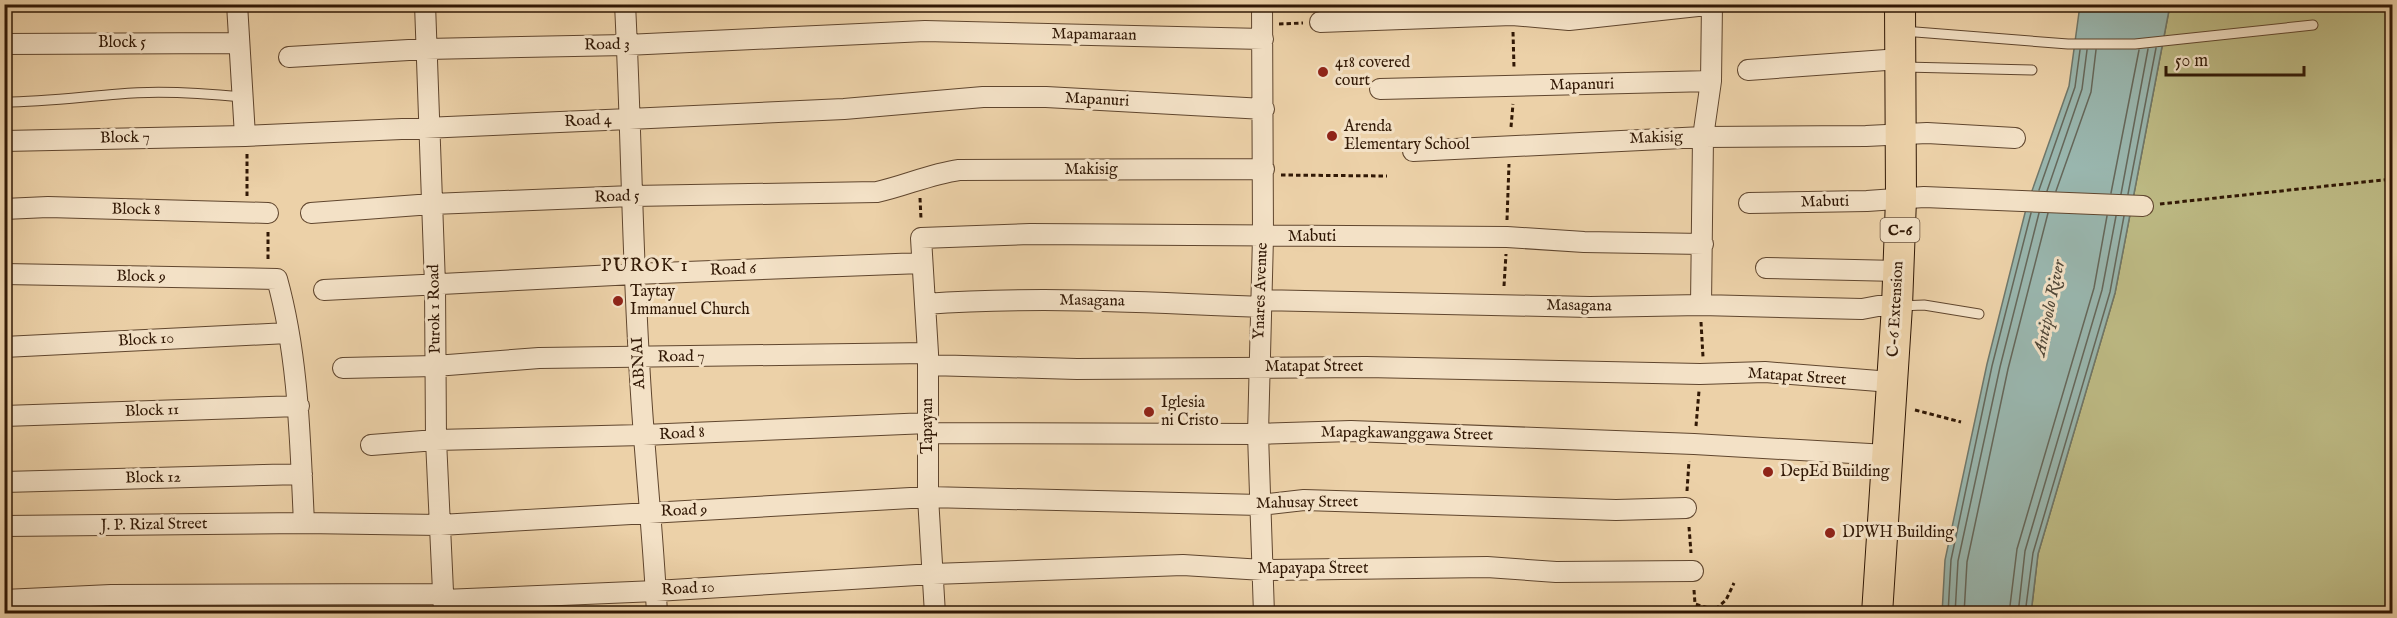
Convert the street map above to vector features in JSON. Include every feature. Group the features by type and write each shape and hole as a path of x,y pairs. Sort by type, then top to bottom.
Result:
{"main road":[{"name":"C-6 Extension","path":"1877,614 1897,306 1901,199 1900,40"}],"street":[{"path":"237,4 245,136"},
{"name":"Purok 1 Road","path":"425,4 435,285 436,440 444,603"},
{"name":"ABNAI","path":"625,4 634,274 643,435 651,513 657,614"},
{"name":"Ynares Avenue","path":"1262,4 1264,172 1258,434 1264,614"},
{"path":"1320,22 1512,15 1569,20 1713,5 1711,81 1703,137 1701,305"},
{"name":"Road 3","path":"289,57 426,49 626,45 925,32"},
{"name":"Mapamaraan","path":"925,32 1263,32"},
{"path":"1748,70 1900,40"},
{"name":"Block 5","path":"4,44 239,43"},
{"name":"Mapanuri","path":"1380,88 1711,81"},
{"name":"Mapanuri","path":"930,102 982,97 1046,97 1264,109"},
{"name":"Road 4","path":"245,136 844,109 930,102"},
{"name":"Makisig","path":"1413,151 1703,137 1926,133 2015,138"},
{"name":"Block 7","path":"4,141 245,136"},
{"name":"Makisig","path":"920,179 959,170 1264,172"},
{"name":"Road 5","path":"311,213 432,204 632,196 877,192 920,179"},
{"name":"Mabuti","path":"1749,203 1924,197 2143,206"},
{"name":"Block 8","path":"4,209 48,207 268,213"},
{"name":"Mabuti","path":"921,238 1030,234 1507,237 1584,242 1703,244"},
{"name":"Tapayan","path":"921,238 928,359 928,497 935,614"},
{"name":"Road 6","path":"324,290 634,274 922,263"},
{"path":"1766,268 1898,271"},
{"name":"Block 9","path":"4,274 272,279"},
{"path":"272,279 288,333 298,406 304,523"},
{"name":"Masagana","path":"925,304 979,299 1590,307 1701,305 1862,309 1897,306"},
{"name":"Block 10","path":"4,347 288,333"},
{"name":"Road 7","path":"343,368 435,366 539,358 928,359"},
{"name":"Matapat Street","path":"928,359 1077,369 1259,367 1702,374 1765,372 1890,396"},
{"name":"Block 11","path":"4,416 298,406"},
{"name":"Road 8","path":"371,445 436,440 928,428"},
{"name":"Mapagkawanggawa Street","path":"928,428 1258,434 1351,430 1694,444 1887,455"},
{"name":"Block 12","path":"4,482 302,474"},
{"name":"Mahusay Street","path":"928,497 1260,505 1304,500 1616,510 1686,508"},
{"name":"Road 9","path":"304,523 440,525 928,497"},
{"name":"J. P. Rizal Street","path":"4,526 304,523"},
{"name":"Mapayapa Street","path":"933,574 1183,565 1263,570 1487,567 1556,572 1693,571"},
{"name":"Road 10","path":"4,600 111,595 444,603 933,574"}],"lane":[{"path":"1900,40 2135,44 2313,25"},
{"path":"1900,40 2031,70"},
{"path":"4,102 60,101 120,94 176,93 243,97"},
{"path":"1897,306 1924,305 1979,314"}],"path":[{"path":"1263,32 1320,22"},
{"path":"245,136 247,212"},
{"path":"1264,172 1387,176"},
{"path":"920,179 921,238"},
{"path":"2143,206 2392,179"},
{"path":"268,213 272,279"},
{"path":"1694,444 1702,374 1701,305"},
{"path":"1890,396 1907,409 1925,411 1961,422"},
{"path":"1710,614 1726,600 1734,583"}],"shaded area":[{"path":"2170,5 2392,5 2392,613 2031,614 2038,554 2115,293"}],"water":[{"name":"Antipolo River","path":"2080,5 2170,5 2115,293 2038,554 2031,613 1942,614 1945,560 1987,364 2027,205 2069,86"}],"place":[{"name":"418 covered court","path":"1323,72"},
{"name":"Arenda Elementary School","path":"1332,136"},
{"name":"Taytay Immanuel Church","path":"618,301"},
{"name":"Iglesia ni Cristo","path":"1149,412"},
{"name":"DepEd Building","path":"1768,472"},
{"name":"DPWH Building","path":"1830,533"}],"district":[{"name":"PUROK 1","path":"645,266"}]}
